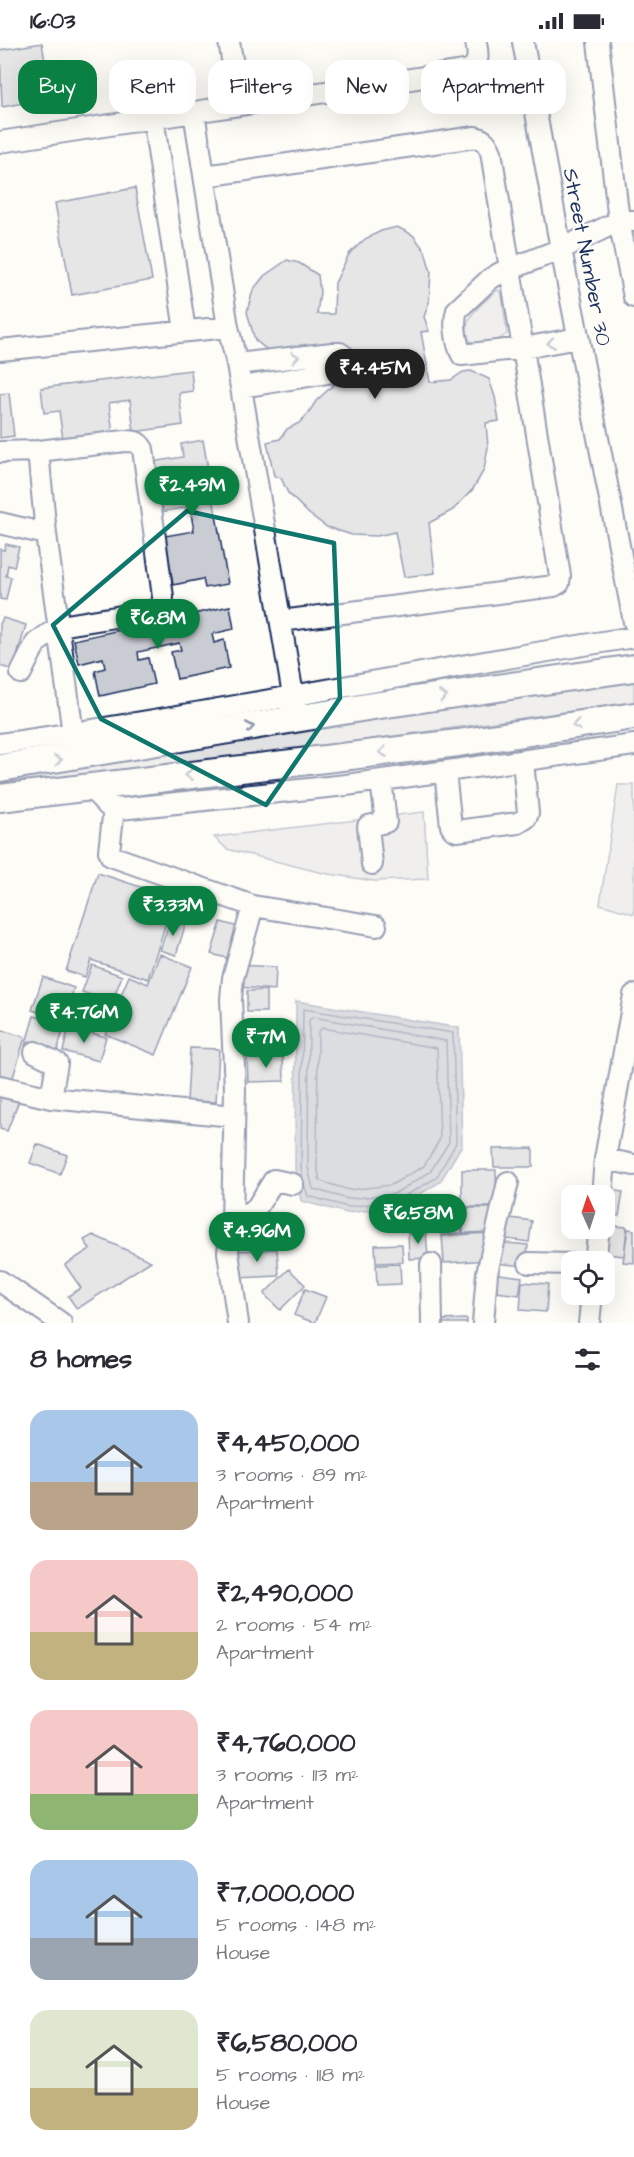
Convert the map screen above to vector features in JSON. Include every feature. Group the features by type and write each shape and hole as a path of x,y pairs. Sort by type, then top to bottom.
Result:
{"main road":[{"path":"0,768 295,708 634,668"},
{"path":"0,798 458,743 634,716"}],"street":[{"path":"229,42 232,60"},
{"path":"313,93 470,70 476,65 478,59 476,42"},
{"name":"Street Number 30","path":"523,42 634,622"},
{"path":"598,42 626,221 634,297"},
{"path":"0,142 178,114"},
{"path":"194,114 228,327 237,364 295,708"},
{"path":"153,117 185,331"},
{"path":"205,176 475,137 482,138 491,152 560,576 559,583 554,586 281,621"},
{"path":"578,338 523,348 462,355 459,349 455,317 458,310 490,279 626,221"},
{"path":"0,350 228,327"},
{"path":"237,364 332,353 340,353 348,359 346,366 340,371 240,387"},
{"path":"0,452 38,451 125,441 139,443 143,449 162,587 163,603 159,609 60,626 36,643 21,673"},
{"path":"38,451 46,534 73,734"},
{"path":"0,523 46,534"},
{"path":"0,744 295,708 515,656 634,637"},
{"path":"89,786 108,806 114,808 144,807 445,772 634,745"},
{"path":"445,772 453,830 518,824 526,818 528,813 523,761"},
{"path":"372,864 368,826 386,822 381,780"},
{"path":"114,808 109,851 111,856 253,906 376,926"},
{"path":"238,1323 228,1252 232,1221 235,1090 231,999 233,978 253,906"},
{"path":"603,1185 634,995"},
{"path":"35,1053 57,1063 51,1098"},
{"path":"0,1086 51,1098 233,1116"},
{"path":"606,1160 634,1165"},
{"path":"232,1221 257,1207 274,1180 293,1184"},
{"path":"483,1323 487,1273 508,1182"},
{"path":"529,1263 561,1264"},
{"path":"430,1264 432,1323"},
{"path":"0,1281 61,1323"},
{"path":"589,1323 591,1305"}],"highlighted area":[{"path":"187,511 334,543 340,698 266,805 101,719 53,625"}],"shaded area":[{"path":"499,290 502,295 507,334 498,340 474,343 470,341 467,333 469,319 478,307"},
{"path":"634,680 634,702 240,757 3,785 3,776"},
{"path":"618,785 634,785 634,914 600,904"},
{"path":"424,812 428,879 374,881 323,873 227,849 214,837"}],"water":[{"path":"296,1001 459,1028 462,1145 440,1182 399,1207 347,1213 301,1201 295,1169"}],"building":[{"path":"42,43 45,60 18,60 18,104 2,107 0,50"},
{"path":"135,188 152,280 72,295 55,203"},
{"path":"397,227 413,235 425,251 431,272 429,302 424,317 429,331 421,332 430,382 451,380 463,372 471,371 489,379 499,421 486,423 488,447 484,470 473,489 453,510 429,523 435,573 404,577 395,532 377,536 352,535 327,527 309,514 288,493 281,478 274,476 267,442 280,439 287,429 299,423 316,401 353,367 286,356 266,349 255,340 247,312 253,290 264,276 287,260 299,263 318,275 320,292 317,314 334,314 335,283 349,254 365,239 381,231"},
{"path":"191,370 193,391 179,393 183,425 134,432 130,400 109,403 113,434 63,440 59,411 44,413 41,388"},
{"path":"9,393 14,436 0,438 0,394"},
{"path":"203,440 228,584 205,588 203,579 173,585 165,536 194,531 190,507 161,512 152,462 183,457 181,444"},
{"path":"6,544 19,547 14,567 8,565 6,576 11,577 6,600 0,599 0,549 4,550"},
{"path":"230,606 234,629 212,634 214,643 224,640 229,668 177,679 171,652 181,650 179,643 138,652 139,660 148,658 154,684 100,696 95,671 105,668 103,658 79,664 74,640"},
{"path":"3,618 26,625 13,670 0,666 0,624"},
{"path":"98,873 174,898 148,979 91,960 85,977 66,971"},
{"path":"171,918 186,923 176,955 160,950"},
{"path":"221,922 245,929 235,960 211,954"},
{"path":"160,954 192,967 156,1055 105,1034 129,976 148,984"},
{"path":"92,965 122,976 112,1002 82,992"},
{"path":"239,965 276,967 275,990 237,987"},
{"path":"43,977 74,988 63,1020 32,1010"},
{"path":"266,990 266,1012 247,1012 247,991"},
{"path":"34,1016 65,1024 56,1055 25,1046"},
{"path":"69,1027 106,1037 99,1061 63,1051"},
{"path":"0,1030 25,1037 11,1084 0,1080"},
{"path":"190,1048 219,1049 216,1102 187,1101"},
{"path":"283,1056 284,1081 248,1082 247,1057"},
{"path":"0,1090 20,1098 7,1131 0,1129"},
{"path":"37,1144 67,1155 60,1174 30,1163"},
{"path":"533,1148 533,1167 494,1167 493,1149"},
{"path":"462,1170 496,1170 497,1207 462,1207"},
{"path":"615,1191 623,1192 619,1216 615,1215"},
{"path":"460,1203 462,1233 441,1234 440,1204"},
{"path":"463,1208 494,1208 494,1232 463,1233"},
{"path":"503,1217 532,1221 529,1242 500,1238"},
{"path":"615,1226 627,1227 624,1256 615,1255 615,1251 597,1251 600,1239 615,1239"},
{"path":"628,1229 634,1230 634,1263 623,1262"},
{"path":"426,1231 428,1258 409,1259 408,1232"},
{"path":"487,1233 489,1260 444,1263 442,1236"},
{"path":"93,1235 151,1261 77,1309 68,1296 81,1288 65,1265 90,1249 84,1240"},
{"path":"495,1242 528,1245 526,1266 493,1263"},
{"path":"402,1244 403,1262 376,1263 375,1245"},
{"path":"277,1249 279,1276 237,1278 235,1251"},
{"path":"400,1264 401,1284 377,1285 376,1265"},
{"path":"289,1269 305,1285 280,1310 264,1294"},
{"path":"491,1273 522,1277 519,1295 489,1291"},
{"path":"522,1282 548,1284 546,1312 520,1310"},
{"path":"305,1289 326,1297 315,1323 294,1315"},
{"path":"467,1319 467,1323 441,1323 441,1320"}]}
